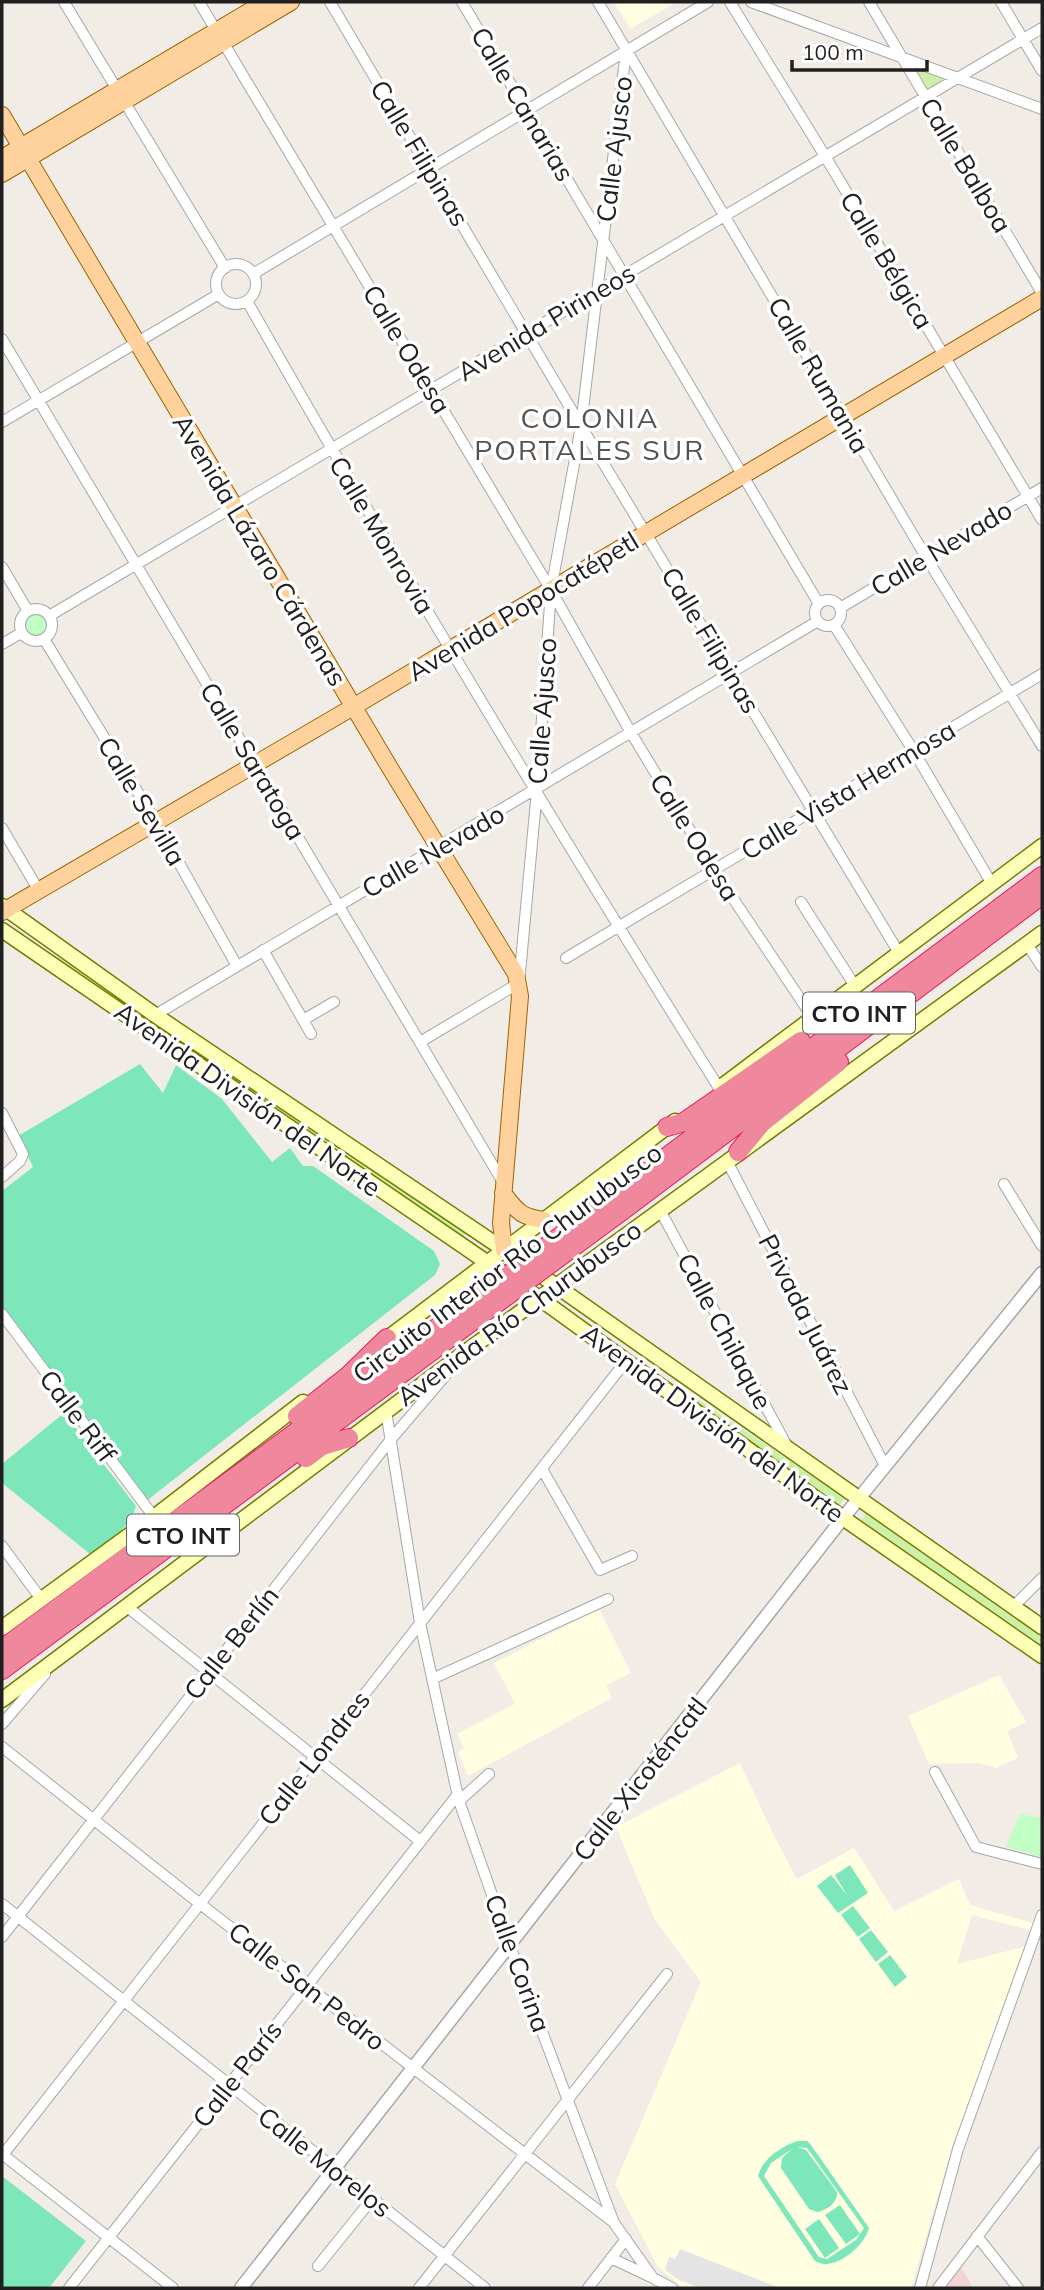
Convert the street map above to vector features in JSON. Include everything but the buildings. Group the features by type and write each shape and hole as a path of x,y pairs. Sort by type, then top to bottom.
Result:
{"highway":[{"name":"Circuito Interior Río Churubusco","path":"617,1204 900,982 1042,876"},
{"name":"Circuito Interior Río Churubusco","path":"2,1670 187,1533 442,1334 617,1204 862,1030 1042,895"},
{"path":"667,1128 684,1122 854,1003 900,982"},
{"path":"733,1157 762,1123 844,1058 851,1051 862,1030"},
{"name":"Circuito Interior Río Churubusco","path":"2,1650 252,1464 442,1334"},
{"path":"252,1464 267,1440 349,1375 387,1338"},
{"path":"187,1533 214,1527 321,1447 349,1438"}],"main road":[{"path":"219,37 265,2"},
{"path":"2,174 24,153 121,95 219,37 291,2"},
{"name":"Avenida Lázaro Cárdenas","path":"2,115 519,983"},
{"path":"2,158 24,153"},
{"name":"Avenida Popocatépetl","path":"3,909 39,891 354,707 1042,295"},
{"name":"CTO INT","path":"2,1628 154,1517 540,1222 1042,846"},
{"name":"Avenida División del Norte","path":"3,909 155,1015 504,1250 1042,1627"},
{"name":"Avenida División del Norte","path":"2,930 539,1298 843,1518 1042,1656"},
{"path":"22,943 21,933 27,930 68,958 75,958"},
{"name":"Avenida Río Churubusco","path":"2,1700 464,1353 1042,933"},
{"name":"Calle Ajusco","path":"504,1250 500,1227 519,983"},
{"path":"504,1189 520,1213 540,1222 536,1234 538,1238 566,1262 582,1267"},
{"path":"465,1279 466,1300"},
{"path":"445,1294 466,1300 484,1321 498,1328"},
{"path":"484,1321 485,1338"}],"street":[{"path":"64,2 225,268"},
{"name":"Calle Odesa","path":"199,2 551,590 630,731 714,870 813,1018"},
{"name":"Calle Filipinas","path":"330,2 581,426 899,953"},
{"name":"Calle Canarias","path":"462,2 819,604"},
{"name":"Calle Rumania","path":"598,2 926,557 1042,746"},
{"path":"253,274 708,2"},
{"name":"Calle Bélgica","path":"730,2 1042,520"},
{"path":"751,2 900,54 1042,109"},
{"name":"Calle Balboa","path":"869,2 1042,295"},
{"path":"1001,2 1042,71"},
{"name":"Avenida Pirineos","path":"50,617 1042,28"},
{"name":"Calle Ajusco","path":"519,983 537,790 551,590 581,426 626,51"},
{"path":"231,265 243,266 253,274 255,291 247,301 235,304 223,299 219,294 218,277 225,268 231,265"},
{"path":"2,422 219,294"},
{"name":"Calle Monrovia","path":"247,301 450,649 719,1088"},
{"name":"Calle Saratoga","path":"2,339 420,1042 504,1189"},
{"name":"Calle Nevado","path":"840,608 1042,488"},
{"path":"2,567 28,611"},
{"path":"831,600 840,608 840,618 834,625 823,625 818,621 815,612 819,604 831,600"},
{"path":"41,610 50,617 51,629 44,639 34,642 21,633 19,623 28,611 41,610"},
{"name":"Calle Nevado","path":"155,1015 818,621"},
{"path":"834,625 913,750 992,884"},
{"path":"2,645 21,633"},
{"name":"Calle Sevilla","path":"44,639 156,822 237,966"},
{"name":"Calle Vista Hermosa","path":"566,958 1042,674"},
{"path":"2,828 39,891"},
{"path":"800,902 855,986"},
{"path":"1027,944 1042,967"},
{"path":"263,950 312,1034"},
{"path":"420,1042 519,983"},
{"path":"303,1020 334,1002"},
{"path":"2,1113 23,1154 20,1161 2,1177"},
{"name":"Privada Juárez","path":"733,1157 885,1466"},
{"path":"1004,1184 1042,1246"},
{"name":"Calle Chilaque","path":"660,1210 791,1452"},
{"name":"Calle Xicoténcatl","path":"241,2288 336,2170 843,1518 1042,1273"},
{"name":"Calle Riff","path":"2,1314 154,1517"},
{"name":"Calle Berlín","path":"2,1937 392,1438 464,1353"},
{"name":"Calle Londres","path":"2,2155 626,1361"},
{"name":"Calle Corina","path":"386,1411 420,1623 437,1677 458,1798 510,1946 614,2223 626,2239"},
{"path":"542,1469 600,1570 632,1556"},
{"path":"2,1546 40,1599"},
{"path":"1013,1607 1042,1578"},
{"path":"437,1677 608,1599"},
{"path":"126,1606 421,1841"},
{"path":"2,1724 61,1655"},
{"name":"Calle San Pedro","path":"2,1747 199,1903 614,2223"},
{"path":"935,1772 976,1847 1042,1864"},
{"name":"Calle París","path":"69,2288 421,1841 458,1798 489,1774"},
{"name":"Calle Morelos","path":"2,1904 485,2288"},
{"path":"920,2288 958,2148 1042,1915"},
{"path":"419,2288 667,1975"},
{"path":"938,2288 1042,2152"},
{"path":"2,2155 173,2288"},
{"path":"318,2266 372,2199"},
{"path":"978,2236 1018,2288"},
{"path":"588,2288 626,2239 653,2278"},
{"path":"611,2258 672,2288"}],"shaded area":[{"path":"614,2 677,2 630,29"},
{"path":"599,1609 631,1673 606,1685 612,1698 468,1776 458,1752 464,1748 457,1734 515,1704 494,1663"},
{"path":"999,1675 1026,1722 1007,1731 1018,1758 996,1768 979,1763 929,1764 908,1716"},
{"path":"740,1763 797,1879 854,1848 894,1911 959,1879 970,1905 1036,1924 1033,1931 972,1915 957,1964 1027,1946 953,2144 911,2288 682,2287 658,2267 615,2184 701,1982 655,1920 616,1827"},
{"path":"680,2249 780,2288 701,2288 679,2280 665,2270 669,2257 675,2259"},
{"path":"961,2267 973,2288 944,2288"}],"green space":[{"path":"900,55 958,77 925,96"},
{"path":"36,614 46,621 47,625 40,635 36,636 26,629 25,625 32,615"},
{"path":"45,951 73,965 465,1230 465,1239"},
{"path":"140,1064 163,1093 176,1065 222,1099 272,1162 290,1148 303,1166 313,1166 434,1251 440,1264 435,1275 145,1502 2,1307 2,1191 33,1167 18,1136"},
{"path":"662,1376 845,1497 838,1508 668,1384"},
{"path":"64,1413 136,1506 124,1528 90,1554 2,1483 2,1464"},
{"path":"866,1513 1042,1637 1042,1650 860,1523"},
{"path":"1020,1814 1042,1818 1042,1857 1006,1847"},
{"path":"850,1865 868,1893 838,1913 817,1886 831,1875 847,1895 835,1875"},
{"path":"853,1906 870,1928 858,1937 841,1915"},
{"path":"871,1930 888,1952 876,1962 859,1939"},
{"path":"890,1955 907,1977 895,1987 878,1964"},
{"path":"797,2141 807,2141 811,2145 869,2228 855,2250 839,2261 822,2264 815,2261 758,2176 768,2159","holes":["797,2147 807,2148 864,2228 856,2240 827,2259 819,2257 764,2176 771,2163 792,2149 782,2158 781,2168 809,2209 817,2212 828,2208 834,2203 837,2192 806,2150"]},
{"path":"2,2176 86,2241 49,2288 2,2288"},
{"path":"840,2205 860,2234 846,2244 825,2215"},
{"path":"819,2219 839,2248 825,2258 805,2229"}],"district":[{"name":"COLONIA PORTALES SUR","path":"590,433"}]}
